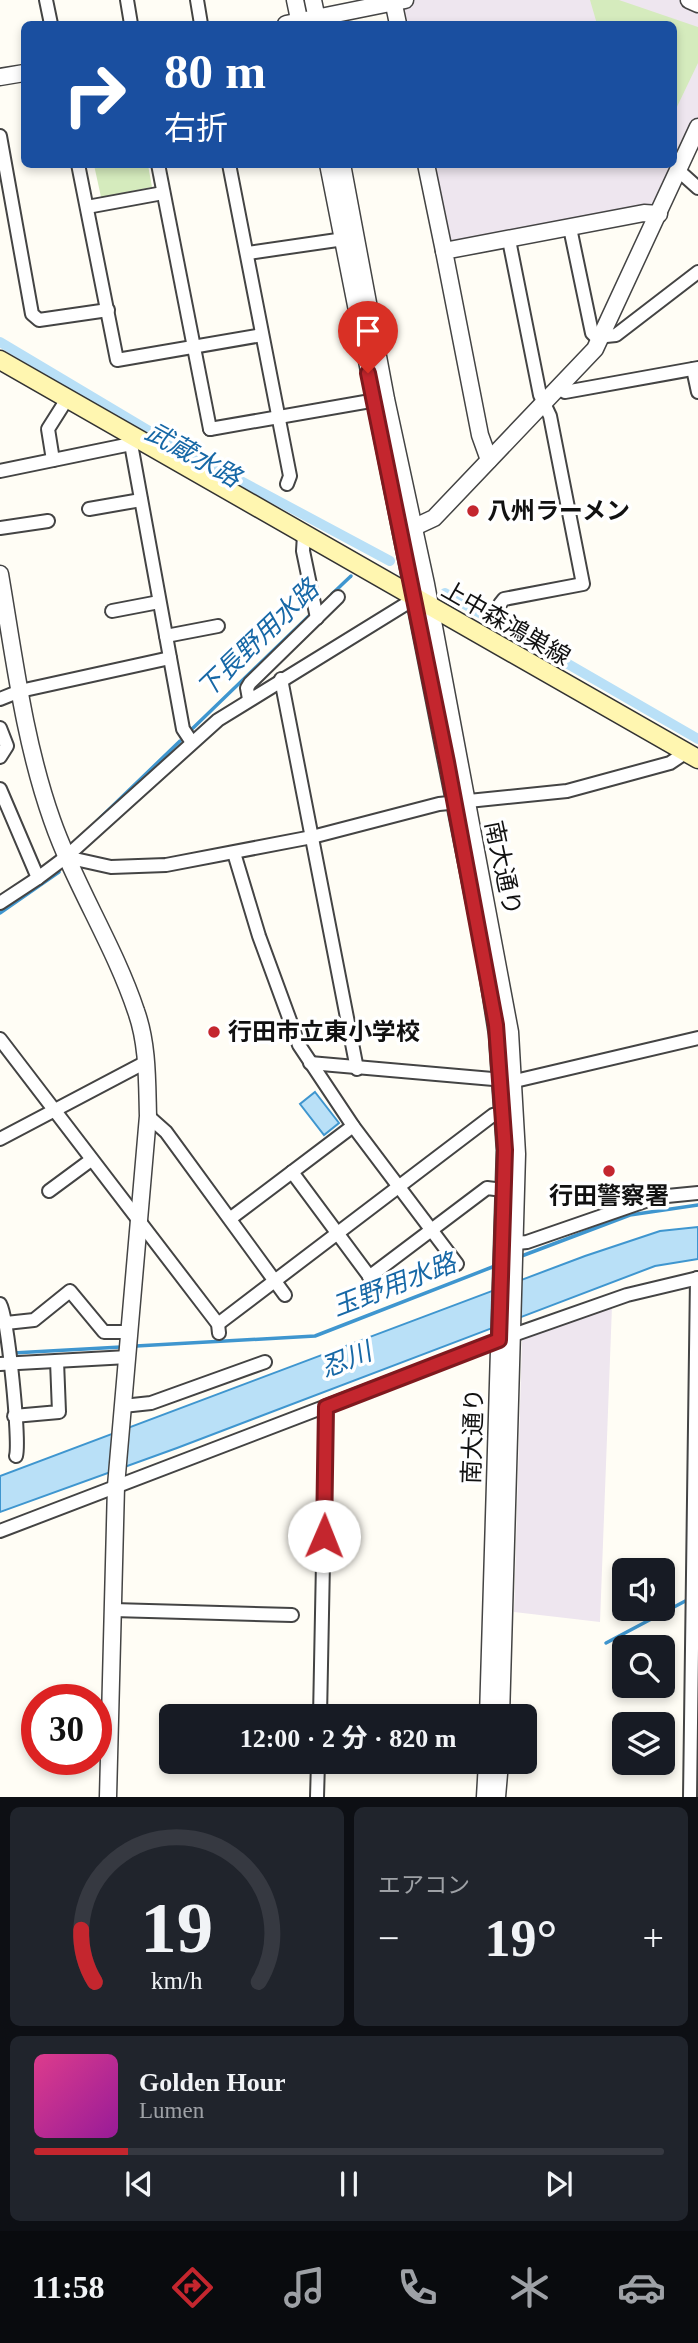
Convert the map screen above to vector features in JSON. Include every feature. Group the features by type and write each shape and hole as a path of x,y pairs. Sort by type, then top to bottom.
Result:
{"main road":[{"name":"上中森鴻巣線","path":"0,360 133,441 692,756"}],"street":[{"path":"46,0 50,21"},
{"path":"127,0 130,21"},
{"path":"197,0 200,21"},
{"path":"295,0 296,21"},
{"path":"313,0 318,21 397,1 398,21"},
{"path":"689,0 698,4"},
{"path":"0,78 21,74"},
{"path":"408,531 434,518 595,349 698,127"},
{"path":"0,136 32,314 39,320 108,310"},
{"path":"79,168 117,360 262,335"},
{"path":"159,168 208,433 379,400"},
{"path":"230,168 290,476 287,484"},
{"name":"南大通り","path":"329,168 348,238 461,802 497,949 508,1081 501,1704"},
{"name":"南大通り","path":"342,168 348,238"},
{"path":"427,168 481,435 489,460"},
{"path":"679,171 698,188"},
{"path":"87,207 163,193"},
{"path":"444,251 644,213 659,214"},
{"path":"570,228 592,333 601,337 616,335 698,272"},
{"path":"248,253 348,238"},
{"path":"500,604 505,599 583,584 550,416 543,402 509,240"},
{"path":"559,387 565,393 696,369 698,391"},
{"path":"53,460 48,429 66,399"},
{"path":"0,471 133,441 183,729 191,741"},
{"path":"89,509 141,499"},
{"path":"0,528 48,520"},
{"path":"304,535 303,551 316,613"},
{"path":"0,575 20,691 42,792 66,857 137,1012 146,1062 148,1116 117,1483 108,1797"},
{"path":"249,699 247,688 250,683 316,613 338,597"},
{"path":"111,611 159,602"},
{"path":"0,903 66,857 191,741 249,699 281,679 422,604"},
{"path":"166,636 218,626"},
{"path":"0,699 20,691 170,658"},
{"path":"281,679 357,1069"},
{"path":"0,728 7,746 0,757"},
{"path":"66,857 111,867 166,865 234,853 461,802 567,791 692,756"},
{"path":"0,789 38,878"},
{"path":"234,853 259,936 299,1045 353,1126 457,1264"},
{"path":"310,1063 508,1081 698,1038"},
{"path":"0,1039 218,1328 399,1186 494,1115 504,1112"},
{"path":"0,1139 146,1062"},
{"name":"南大通り","path":"508,1081 504,1112 503,1191 508,1261"},
{"path":"148,1116 166,1132 285,1295"},
{"path":"231,1218 353,1126"},
{"path":"49,1191 91,1160"},
{"path":"292,1172 378,1288"},
{"path":"369,1277 487,1188 503,1191"},
{"path":"508,1261 657,1197 698,1193"},
{"path":"0,1531 117,1483 326,1407 506,1335 626,1294 698,1278 695,1737 690,1797"},
{"path":"6,1323 34,1320 70,1291 104,1332 130,1332"},
{"path":"0,1304 6,1323 16,1456"},
{"name":"南大通り","path":"489,1704 506,1335"},
{"path":"7,1359 57,1361 128,1357"},
{"path":"13,1416 60,1412 57,1361"},
{"path":"123,1413 265,1362"},
{"path":"320,1704 326,1407"},
{"path":"113,1610 292,1615"},
{"path":"317,1797 318,1774"},
{"path":"485,1797 486,1774"},
{"path":"496,1797 499,1774"}],"shaded area":[{"path":"400,0 698,0 698,118 677,165 677,21 405,21"},
{"path":"436,168 676,168 657,210 452,244"},
{"path":"612,1306 600,1622 514,1612 522,1339"}],"green space":[{"path":"590,0 619,0 698,27 698,63 677,107 677,21 596,21"},
{"path":"95,168 149,168 152,187 101,197"}],"water":[{"path":"315,1092 339,1123 324,1135 300,1104"},
{"name":"忍川","path":"698,1227 698,1259 655,1266 177,1448 0,1512 0,1476 585,1256 660,1231"}],"waterway":[{"name":"武蔵水路","path":"0,342 166,441 390,561"},
{"name":"下長野用水路","path":"332,594 351,576"},
{"name":"武蔵水路","path":"445,593 698,739"},
{"name":"下長野用水路","path":"192,729 311,614"},
{"name":"下長野用水路","path":"97,821 180,741"},
{"name":"下長野用水路","path":"0,913 59,872"},
{"name":"玉野用水路","path":"519,1257 630,1215 698,1205"},
{"name":"玉野用水路","path":"136,1346 315,1336 495,1266"},
{"name":"玉野用水路","path":"13,1353 121,1347"},
{"path":"606,1643 691,1598"}],"place":[{"name":"八州ラーメン","path":"473,511"},
{"name":"行田市立東小学校","path":"214,1032"},
{"name":"行田警察署","path":"609,1171"}],"route":[{"path":"324,1536 328,1416 326,1407 499,1340 505,1150 496,1025 447,762 368,373"}]}
